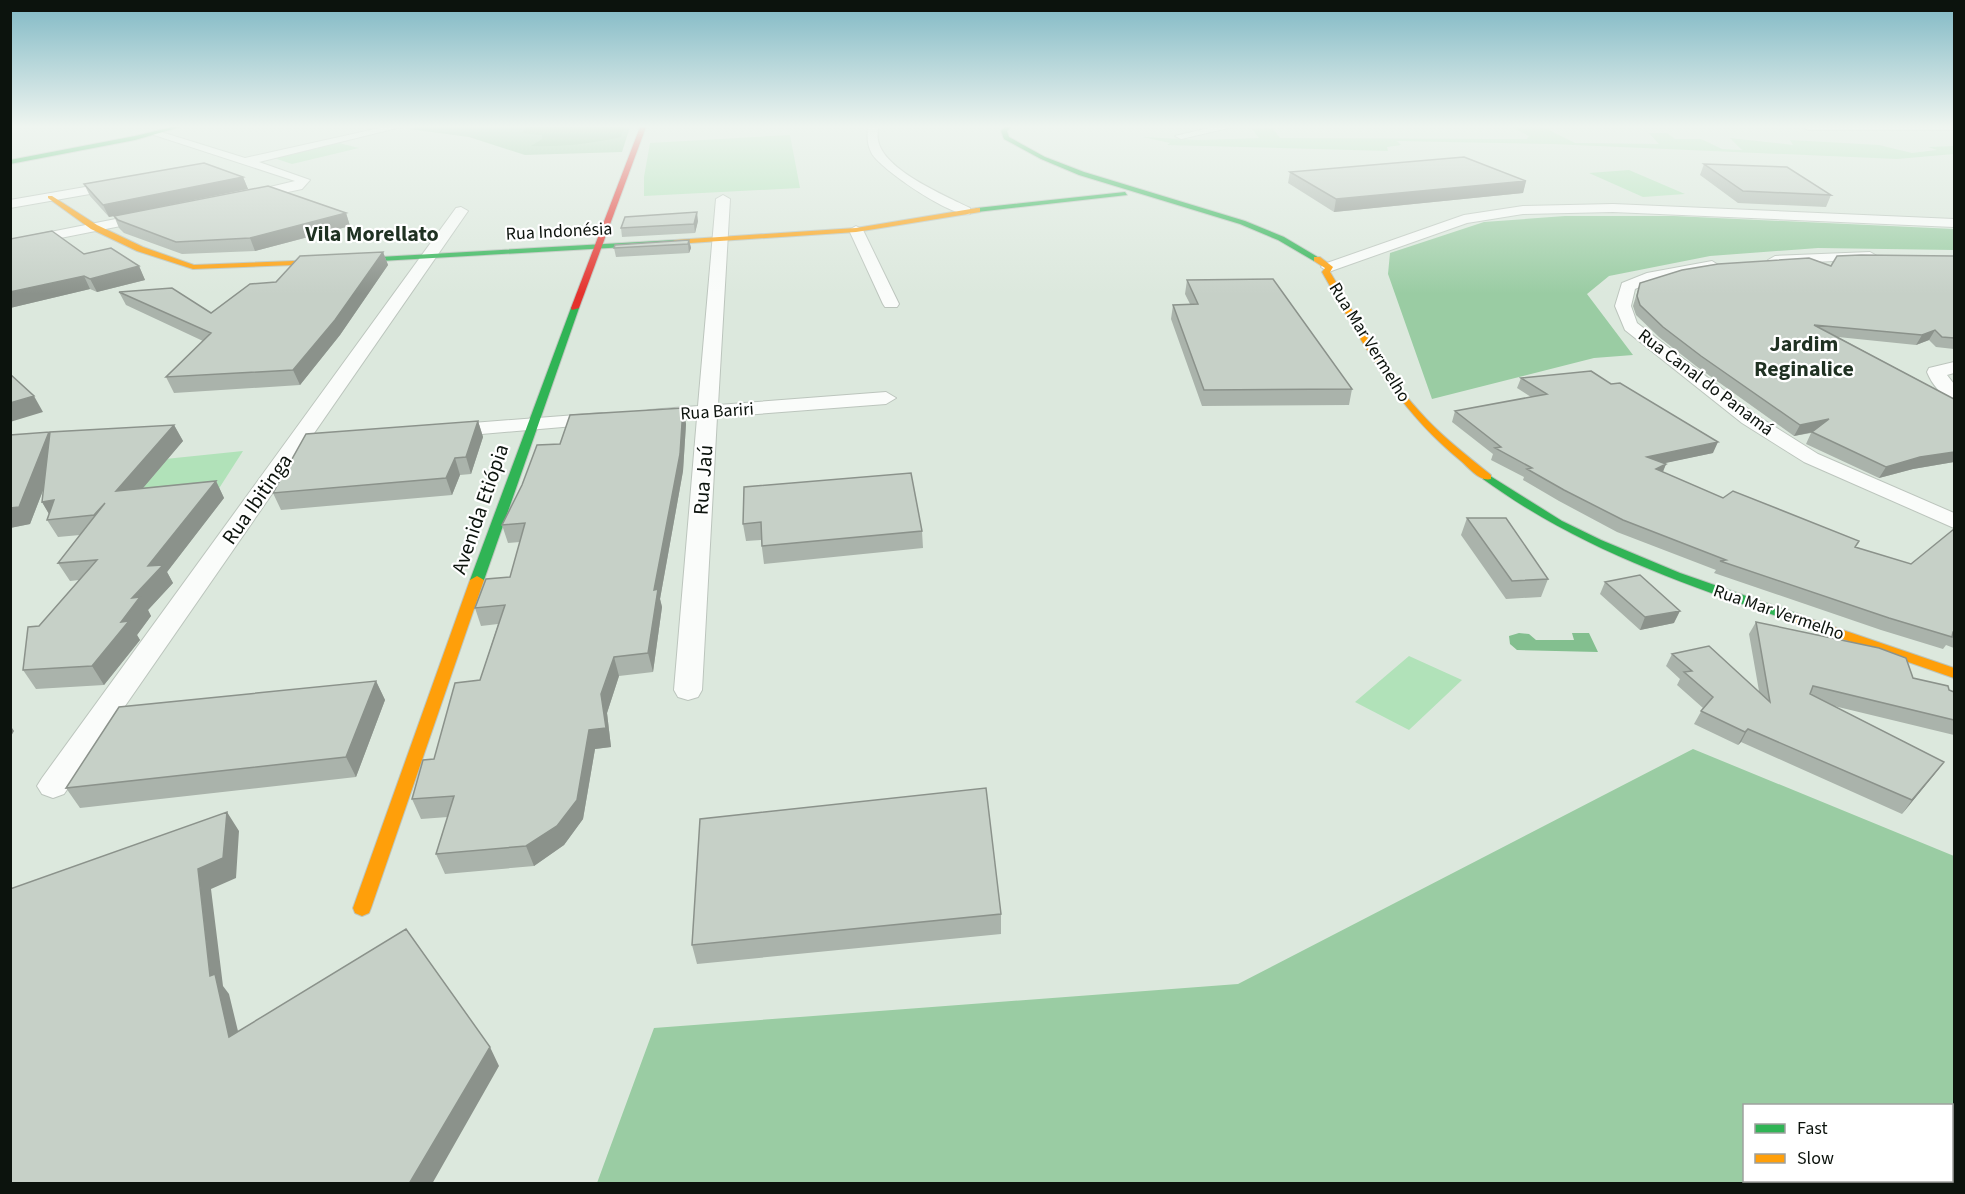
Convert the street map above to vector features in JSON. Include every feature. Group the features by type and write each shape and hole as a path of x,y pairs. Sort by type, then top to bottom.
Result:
{"street":[{"path":"10,204 129,183"},
{"path":"231,200 298,186 301,183"},
{"name":"Avenida Etiópia","path":"362,908 531,425 622,183"},
{"path":"914,183 965,211"},
{"name":"Rua Mar Vermelho","path":"1110,183 1266,231 1293,243 1329,267 1326,272 1398,391 1416,414 1501,489 1616,550 1681,578 1954,674"},
{"name":"Rua Indonésia","path":"94,227 140,249 194,267 720,241 856,230 965,211 1139,193"},
{"path":"50,197 94,227"},
{"name":"Rua Jaú","path":"688,690 723,199"},
{"path":"1329,267 1464,219 1523,210 1613,208 1954,223"},
{"name":"Rua Ibitinga","path":"53,786 461,211"},
{"path":"10,244 163,214"},
{"path":"856,230 891,304"},
{"path":"1754,262 1889,257"},
{"name":"Rua Canal do Panamá","path":"1733,264 1676,271 1628,286 1622,299 1623,313 1631,326 1749,419 1811,458 1954,521"},
{"path":"1954,366 1936,372 1940,381 1954,394"},
{"name":"Rua Bariri","path":"426,433 886,398"},
{"path":"297,443 321,441"}],"shaded area":[{"path":"644,183 799,183 800,188 644,196"},
{"path":"1611,183 1659,183 1685,194 1643,197"},
{"path":"1565,216 1674,216 1954,229 1954,250 1818,248 1710,256 1609,276 1587,294 1633,355 1594,358 1432,399 1388,274 1390,253 1484,222"},
{"path":"243,451 218,490 61,507 97,466"},
{"path":"1519,633 1529,634 1536,640 1574,640 1572,633 1589,633 1598,652 1517,650 1510,644 1509,636"},
{"path":"1409,656 1462,680 1409,730 1355,702"},
{"path":"1693,749 1954,856 1954,1183 597,1183 654,1028 1238,984"}],"building":[{"path":"91,183 214,183 103,205 84,184"},
{"path":"1308,183 1508,183 1336,199"},
{"path":"1731,183 1812,183 1831,195 1743,191"},
{"path":"268,186 346,213 250,238 176,242 118,220 114,216"},
{"path":"697,212 694,224 621,228 625,217"},
{"path":"52,231 84,254 111,248 139,266 90,279 84,276 10,292 10,239"},
{"path":"689,240 688,244 614,248 615,245"},
{"path":"383,252 335,320 293,370 166,377 211,333 119,292 172,288 211,313 250,284 276,282 300,256"},
{"path":"1837,256 1954,256 1954,338 1942,337 1935,330 1922,335 1814,325 1954,399 1954,452 1920,457 1886,467 1812,432 1829,419 1800,425 1663,327 1640,305 1637,296 1640,283 1682,270 1718,264 1809,258 1831,266"},
{"path":"1273,279 1352,389 1204,390 1173,305 1198,304 1187,280"},
{"path":"1591,371 1611,384 1620,383 1718,442 1647,457 1666,464 1656,469 1723,498 1733,491 1859,541 1855,547 1911,564 1954,529 1954,632 1952,637 1720,561 1726,560 1623,520 1527,469 1532,468 1495,448 1501,447 1455,411 1547,394 1521,378"},
{"path":"10,374 34,396 10,403"},
{"path":"683,408 680,454 654,590 658,589 648,653 614,657 601,694 606,728 589,730 577,800 557,826 526,846 436,854 454,796 412,799 423,760 434,759 455,683 480,680 505,605 475,608 486,579 510,577 525,523 502,525 522,485 537,445 560,444 570,415"},
{"path":"478,421 466,457 455,458 446,478 273,493 306,434"},
{"path":"174,425 116,491 216,481 148,566 163,565 132,598 140,597 121,622 129,621 92,666 23,670 28,627 39,626 97,560 58,563 105,503 94,515 47,520 54,500 42,502 50,432"},
{"path":"49,432 19,507 10,508 10,435"},
{"path":"911,473 922,531 762,546 761,522 743,524 744,487"},
{"path":"1467,518 1506,518 1548,579 1512,581"},
{"path":"1640,575 1680,611 1645,617 1605,582"},
{"path":"1756,622 1879,648 1906,658 1913,678 1948,686 1949,690 1954,692 1954,720 1813,686 1810,694 1944,762 1912,800 1748,729 1745,732 1701,711 1713,697 1684,672 1692,671 1672,654 1709,646 1770,702"},
{"path":"376,681 346,757 66,788 119,707"},
{"path":"986,788 1001,914 692,945 700,819"},
{"path":"227,812 223,858 198,869 210,976 215,974 229,1037 406,929 490,1047 409,1184 10,1184 10,889"}],"traffic: fast":[{"path":"1111,183 1243,222 1281,238 1317,259"},
{"path":"977,210 1125,194"},
{"path":"345,261 675,242"},
{"path":"477,580 575,308"},
{"path":"1487,477 1522,502 1596,543 1676,576 1796,618"}],"traffic: slow":[{"path":"50,197 94,227 140,249 193,267 345,261"},
{"path":"675,242 856,230 977,210"},
{"path":"1317,259 1329,267 1326,272 1378,362 1402,397 1432,430 1487,477"},
{"path":"362,908 477,580"},
{"path":"1796,618 1954,673"}],"traffic: jam":[{"path":"575,308 622,183"}],"district":[{"name":"Vila Morellato","path":"372,233"},
{"name":"Jardim Reginalice","path":"1804,356"}]}
